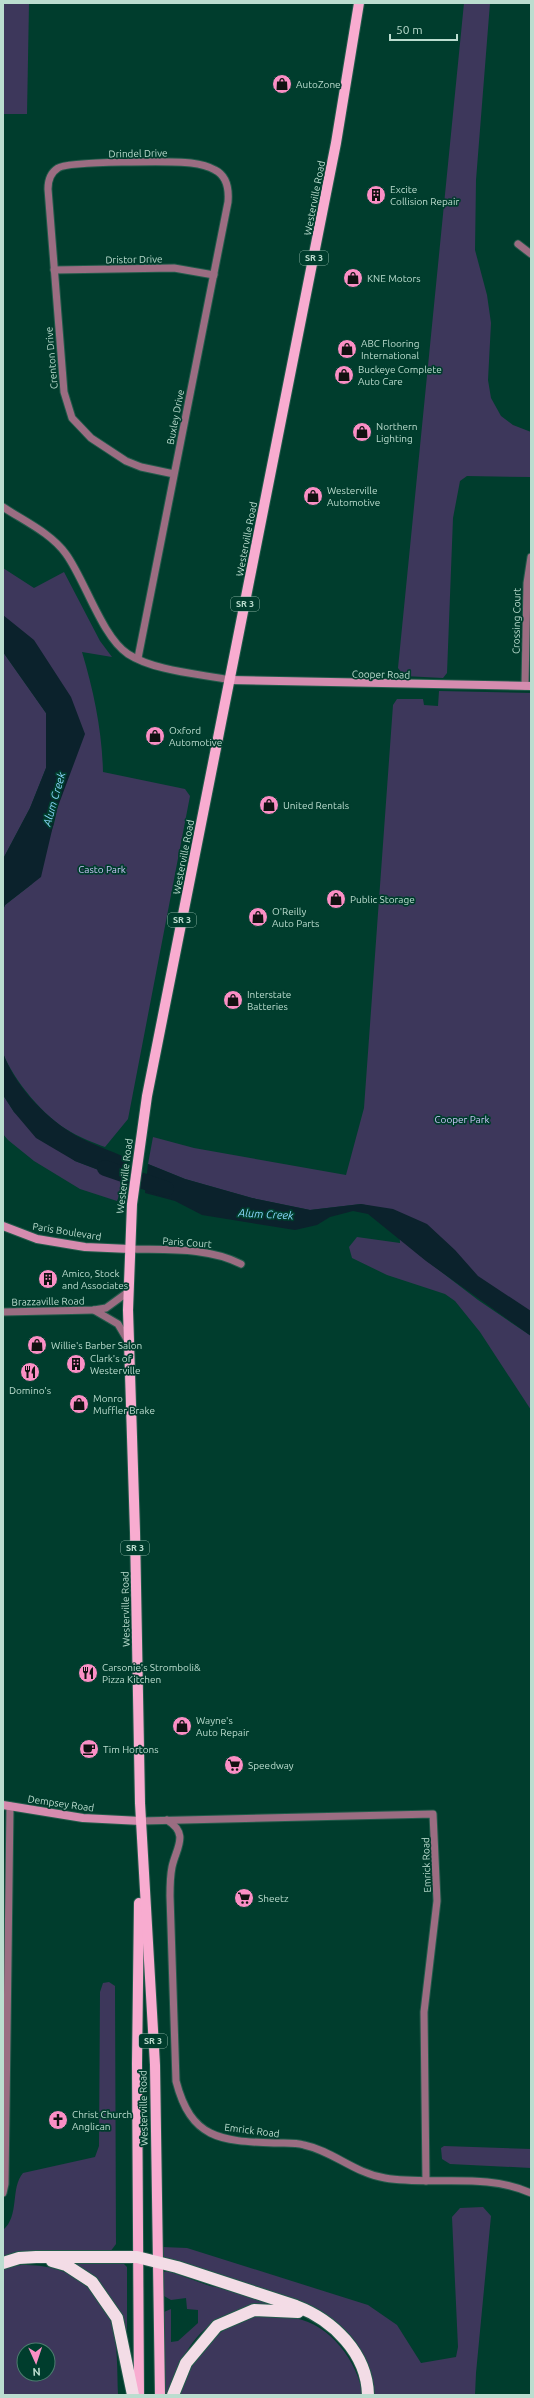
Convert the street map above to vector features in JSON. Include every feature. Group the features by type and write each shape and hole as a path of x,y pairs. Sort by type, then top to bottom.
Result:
{"highway":[{"path":"36,2257 66,2265 92,2282 117,2318 133,2395"},
{"path":"3,2263 19,2258 36,2257 137,2257 158,2262 296,2306 314,2313 330,2324 356,2353 368,2383 368,2395"},
{"path":"173,2395 186,2363 217,2326 254,2310 294,2310 330,2324"}],"main road":[{"name":"Westerville Road","path":"160,2395 155,2066 141,1821 128,1292 132,1204 147,1096 336,143 359,3"},
{"name":"Westerville Road","path":"139,2395 137,2064 141,1821"}],"street":[{"name":"Drindel Drive","path":"51,175 58,167 69,164 183,162 204,166 216,171 225,180"},
{"name":"Crenton Drive","path":"51,175 48,189 64,392 72,418 91,438 126,462 141,467 174,474"},
{"name":"Buxley Drive","path":"138,658 228,202 229,190 225,180"},
{"path":"518,244 531,254"},
{"name":"Dristor Drive","path":"54,270 174,268 214,275"},
{"path":"3,507 53,539 66,554 110,634 127,654 151,664 230,680"},
{"name":"Crossing Court","path":"528,686 527,583 531,557"},
{"name":"Cooper Road","path":"230,680 528,686"},
{"name":"Paris Boulevard","path":"3,1226 37,1239 85,1247 130,1249"},
{"name":"Paris Court","path":"130,1249 208,1253 226,1256 242,1264"},
{"name":"Brazzaville Road","path":"3,1312 94,1310 106,1308 128,1292"},
{"name":"Brazzaville Road","path":"94,1310 109,1316 118,1324 130,1344"},
{"path":"3,2193 5,2184 6,1805"},
{"name":"Dempsey Road","path":"6,1805 83,1818 141,1821"},
{"name":"Emrick Road","path":"141,1821 434,1814 437,1901 424,2012 426,2181"},
{"name":"Emrick Road","path":"167,1820 175,1825 180,1833 180,1842 172,1868 170,1896 176,2081 182,2103 195,2122 215,2135 237,2140 304,2144 320,2150 362,2172 384,2178 426,2181 495,2182 516,2186 531,2193"}],"green space":[{"path":"3,3 29,3 27,114 3,114"},
{"path":"464,3 490,3 476,180 475,250 487,295 491,323 488,380 491,398 501,416 513,425 531,432 531,477 467,476 460,481 453,518 447,673 443,678 404,676 398,668"},
{"name":"Casto Park","path":"3,568 34,588 64,572 100,641 112,657 82,652 97,712 103,772 185,789 190,796 128,1119 105,1147 75,1134 51,1118 22,1086 14,1075 3,1053 3,910 5,905 32,884 54,824 74,731 3,645"},
{"path":"3,652 46,713 46,768 30,808 3,859"},
{"name":"Cooper Park","path":"439,691 531,693 531,1329 414,1251 478,1300 531,1336 531,1410 480,1332 455,1301 445,1294 387,1275 352,1258 349,1247 357,1237 400,1243 398,1212 361,1204 310,1210 252,1198 185,1179 148,1164 153,1137 194,1148 346,1175 364,1108 393,705 397,699 423,699 424,705 438,706"},
{"path":"3,1095 14,1112 75,1161 125,1180 117,1201 80,1189 34,1161 8,1140 3,1134"},
{"path":"109,1982 115,1986 116,2244 110,2252 3,2257 3,2230 11,2217 17,2186 23,2173 95,2157 99,2146 100,1992 103,1983"},
{"path":"444,2146 531,2149 531,2168 450,2164 442,2159 441,2148"},
{"path":"483,2207 491,2216 475,2395 375,2395 370,2370 361,2350 350,2334 336,2322 319,2311 279,2295 169,2260 164,2257 162,2247 187,2248 368,2305 397,2325 421,2363 456,2357 458,2347 452,2217 460,2208"},
{"path":"77,2264 124,2264 127,2267 127,2338 123,2325 109,2297 95,2282 76,2266"},
{"path":"21,2265 34,2265 57,2269 76,2278 93,2293 112,2322 116,2349 118,2395 3,2395 3,2268"},
{"path":"168,2271 210,2286 229,2289 269,2302 268,2306 236,2314 218,2321 200,2334 186,2352 168,2394 164,2394 164,2312 171,2309 171,2342 178,2341 198,2323 198,2310 187,2309 186,2298 171,2300 164,2296 163,2272"},
{"path":"260,2315 295,2318 320,2328 331,2336 340,2346 355,2370 363,2395 179,2395 192,2367 209,2343 231,2326"}],"water":[{"path":"3,615 34,640 71,697 85,734 57,809 41,877 5,905 3,910 3,859 30,808 46,768 46,713 3,652"},
{"path":"3,1053 14,1076 22,1087 49,1116 77,1136 129,1159 125,1180 75,1161 36,1138 14,1112 3,1095"},
{"path":"148,1164 185,1179 252,1198 310,1210 361,1204 393,1209 427,1224 455,1250 478,1276 531,1311 531,1336 426,1261 368,1214 353,1211 330,1217 317,1225 295,1230 202,1215 175,1201 145,1193"}],"waterway":[{"name":"Alum Creek","path":"105,1168 166,1189"}],"place":[{"name":"AutoZone","path":"282,84"},
{"name":"Excite Collision Repair","path":"376,195"},
{"name":"KNE Motors","path":"353,278"},
{"name":"ABC Flooring International","path":"347,349"},
{"name":"Buckeye Complete Auto Care","path":"344,375"},
{"name":"Northern Lighting","path":"362,432"},
{"name":"Westerville Automotive","path":"313,496"},
{"name":"Oxford Automotive","path":"155,736"},
{"name":"United Rentals","path":"269,805"},
{"name":"Public Storage","path":"336,899"},
{"name":"O'Reilly Auto Parts","path":"258,917"},
{"name":"Interstate Batteries","path":"233,1000"},
{"name":"Amico, Stock and Associates","path":"48,1279"},
{"name":"Willie's Barber Salon","path":"37,1345"},
{"name":"Clark's of Westerville","path":"76,1364"},
{"name":"Domino's","path":"30,1372"},
{"name":"Monro Muffler Brake","path":"79,1404"},
{"name":"Carsonie's Stromboli& Pizza Kitchen","path":"88,1673"},
{"name":"Wayne's Auto Repair","path":"182,1726"},
{"name":"Tim Hortons","path":"89,1749"},
{"name":"Speedway","path":"234,1765"},
{"name":"Sheetz","path":"244,1898"},
{"name":"Christ Church Anglican","path":"58,2120"}]}
